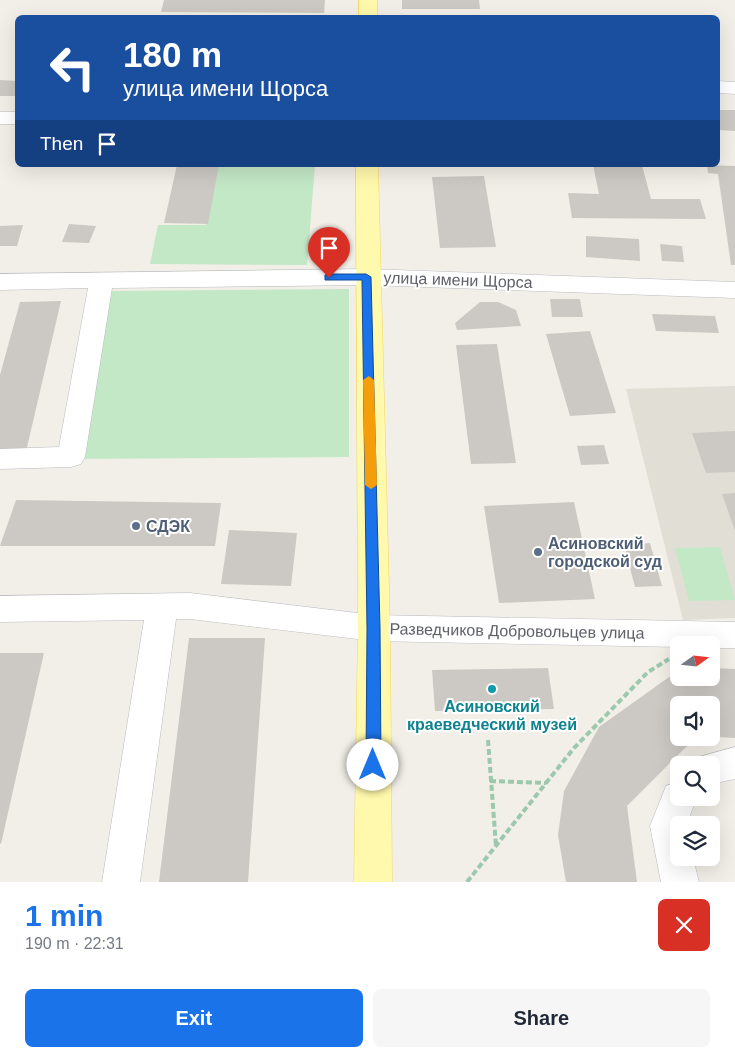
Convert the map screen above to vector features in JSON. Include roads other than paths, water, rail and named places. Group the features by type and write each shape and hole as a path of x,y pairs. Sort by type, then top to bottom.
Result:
{"main road":[{"path":"368,0 368,15"},
{"path":"367,167 366,277 374,628 373,882"}],"street":[{"path":"720,87 735,88"},
{"path":"0,118 15,118"},
{"name":"улица имени Щорса","path":"0,282 366,277 735,290"},
{"path":"0,459 72,457 101,281"},
{"path":"121,882 162,606"},
{"name":"Разведчиков Добровольцев улица","path":"0,609 190,606 374,628 735,635"},
{"path":"720,766 735,763"},
{"path":"676,806 668,826 680,882"}],"place":[{"name":"СДЭК","path":"136,526"},
{"name":"Асиновский городской суд","path":"538,552"},
{"name":"Асиновский краеведческий музей","path":"492,689"}]}
